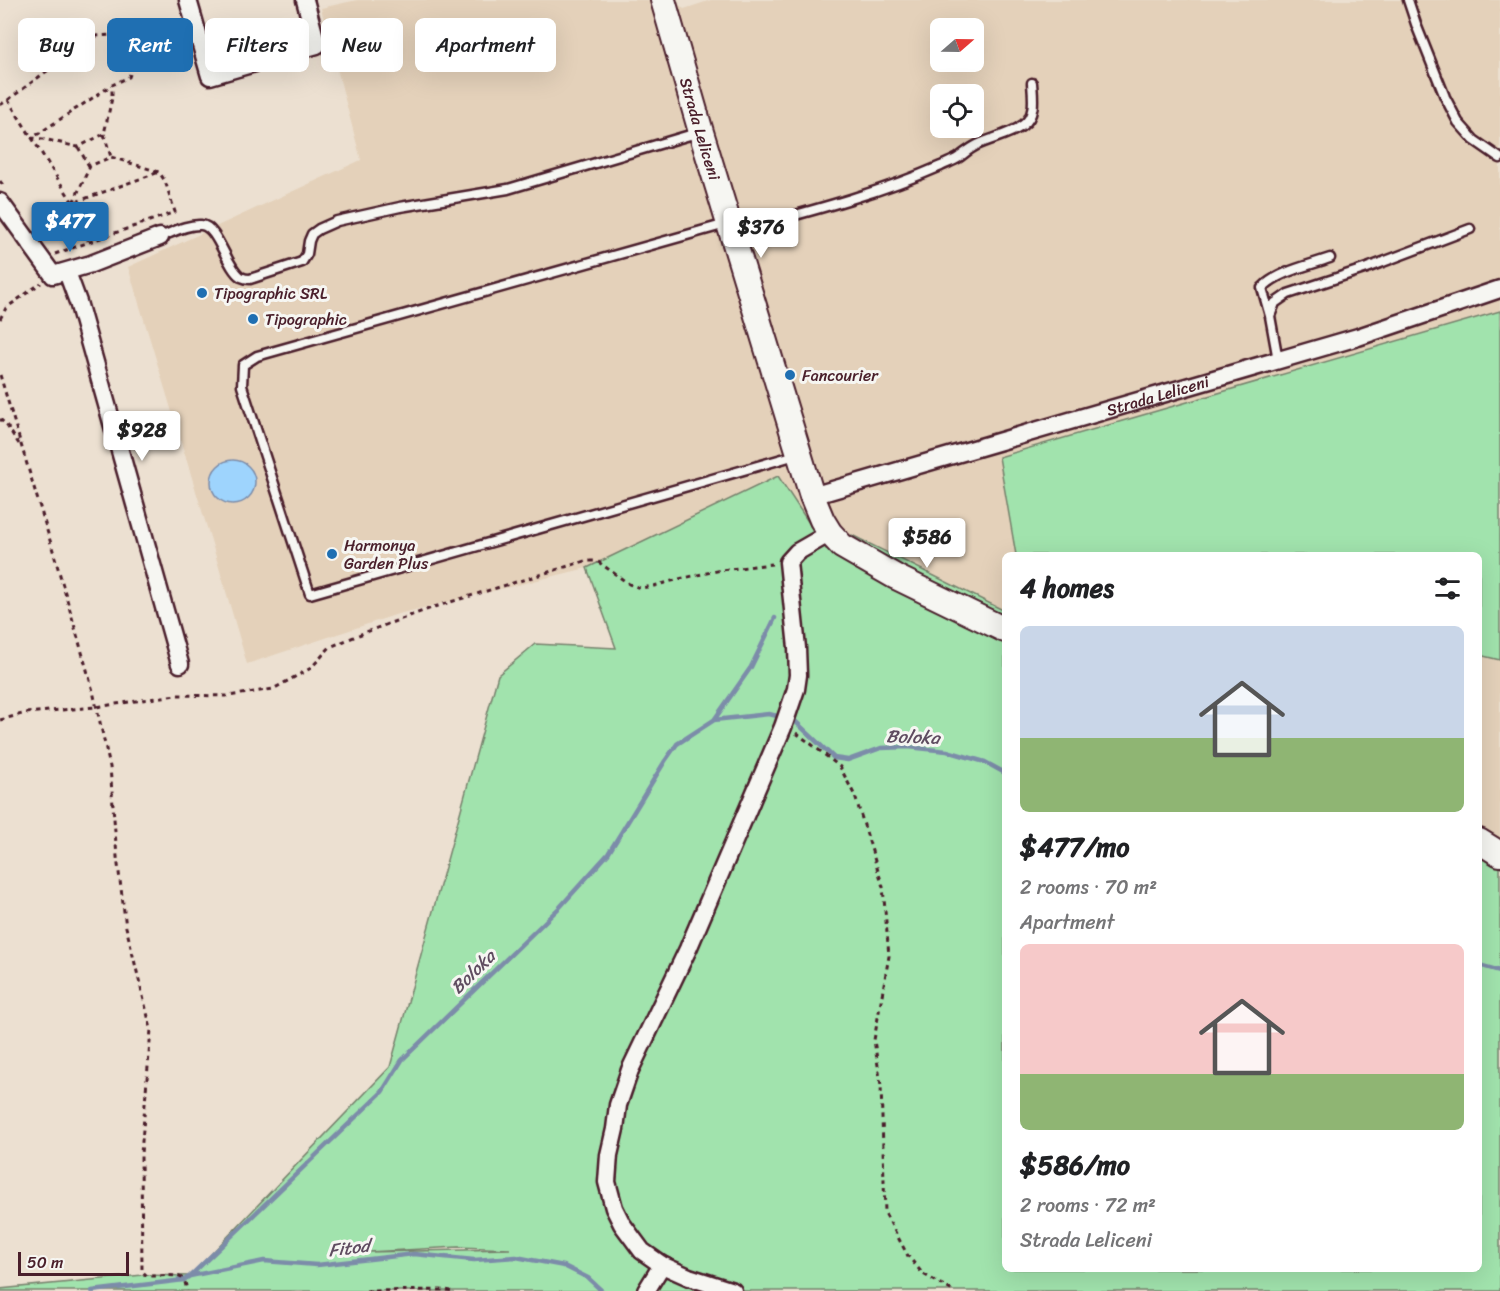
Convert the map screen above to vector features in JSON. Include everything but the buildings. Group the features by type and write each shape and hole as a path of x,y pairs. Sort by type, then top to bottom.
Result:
{"main road":[{"name":"Strada Leliceni","path":"667,1 701,132 822,520 842,546 896,577 1002,629"},
{"path":"1482,843 1500,854"}],"street":[{"path":"188,0 210,76 317,45 305,0"},
{"path":"3,196 60,273 84,323 180,664"},
{"path":"60,273 160,237"},
{"name":"Strada Leliceni","path":"813,496 1358,337 1500,289"},
{"path":"733,1291 689,1277 662,1265 642,1251 622,1224 614,1208 607,1182 609,1155 618,1104 630,1070 688,949 783,727 796,689 798,675 795,626 788,562 797,552 830,533"},
{"path":"646,1291 662,1265"}],"lane":[{"path":"1408,0 1445,97 1458,122 1474,140 1500,158"},
{"path":"800,454 310,594 242,386 243,365 257,356 730,228 872,192 922,174 958,158 968,149 984,141 1024,125 1032,112 1034,97 1032,83"},
{"path":"160,237 198,224 206,225 213,232 230,265 242,278 250,279 302,262 306,259 312,234 337,221 400,207 508,189 701,132"},
{"path":"1270,316 1275,303 1288,294 1367,268 1470,229"},
{"path":"1278,360 1262,288 1270,280 1330,258"}],"path":[{"path":"0,105 94,36 111,35 122,44 132,68 129,77 112,85 32,138"},
{"path":"111,157 104,134 112,98 112,85"},
{"path":"8,100 73,203 88,242"},
{"path":"32,138 78,147 104,134"},
{"path":"78,147 90,166"},
{"path":"52,255 175,212 165,182 159,172 111,157 90,166 73,203"},
{"path":"73,203 159,172"},
{"path":"0,181 3,196"},
{"path":"0,319 6,308 60,273"},
{"path":"0,375 93,691 110,767 117,857 126,927 152,1029 141,1154 142,1271 147,1276 179,1276 184,1281 187,1291"},
{"path":"0,420 22,448"},
{"path":"0,720 26,713 96,707 176,695 229,696 273,689 311,668 330,647 366,632 434,607 585,561 597,561 629,584 640,588 721,570 788,562"},
{"path":"783,727 810,743 840,767 855,796 884,887 889,956 874,1040 881,1085 885,1213 908,1256 923,1274 952,1291"},
{"path":"366,1291 451,1291"}],"shaded area":[{"path":"357,0 674,0 684,9 711,0 1500,0 1500,311 999,457 1015,552 1002,552 1002,610 852,535 826,549 778,476 587,568 398,614 247,664 128,267 361,160 338,72 403,72 403,18 324,18 321,8"},
{"path":"1482,656 1500,660 1500,842 1482,831"}],"green space":[{"path":"1500,311 1500,660 1482,656 1482,552 1015,552 999,457"},
{"path":"778,476 826,549 852,535 1002,610 1002,1272 1482,1272 1482,831 1500,842 1500,1291 0,1291 0,1289 143,1275 190,1276 390,1067 498,675 535,644 616,648 587,568","holes":["458,1247 510,1249 368,1252"]}],"water":[{"path":"233,460 249,466 255,482 249,498 233,504 217,498 211,482 217,466"}],"waterway":[{"path":"714,720 751,667 775,618"},
{"name":"Boloka","path":"190,1276 382,1092 402,1060 560,907 608,854 677,744 714,720 769,714 777,716"},
{"name":"Boloka","path":"796,722 834,758 848,760 881,748 908,747 947,751 985,762 1002,771"},
{"name":"Boloka","path":"1482,966 1500,971"},
{"name":"Fitod","path":"92,1291 184,1280 190,1276 264,1261 317,1265 414,1254 474,1260 516,1257 564,1266 588,1278 602,1291"}],"place":[{"name":"Tipographic SRL","path":"202,293"},
{"name":"Tipographic","path":"253,319"},
{"name":"Fancourier","path":"790,375"},
{"name":"Harmonya Garden Plus","path":"332,554"}]}
